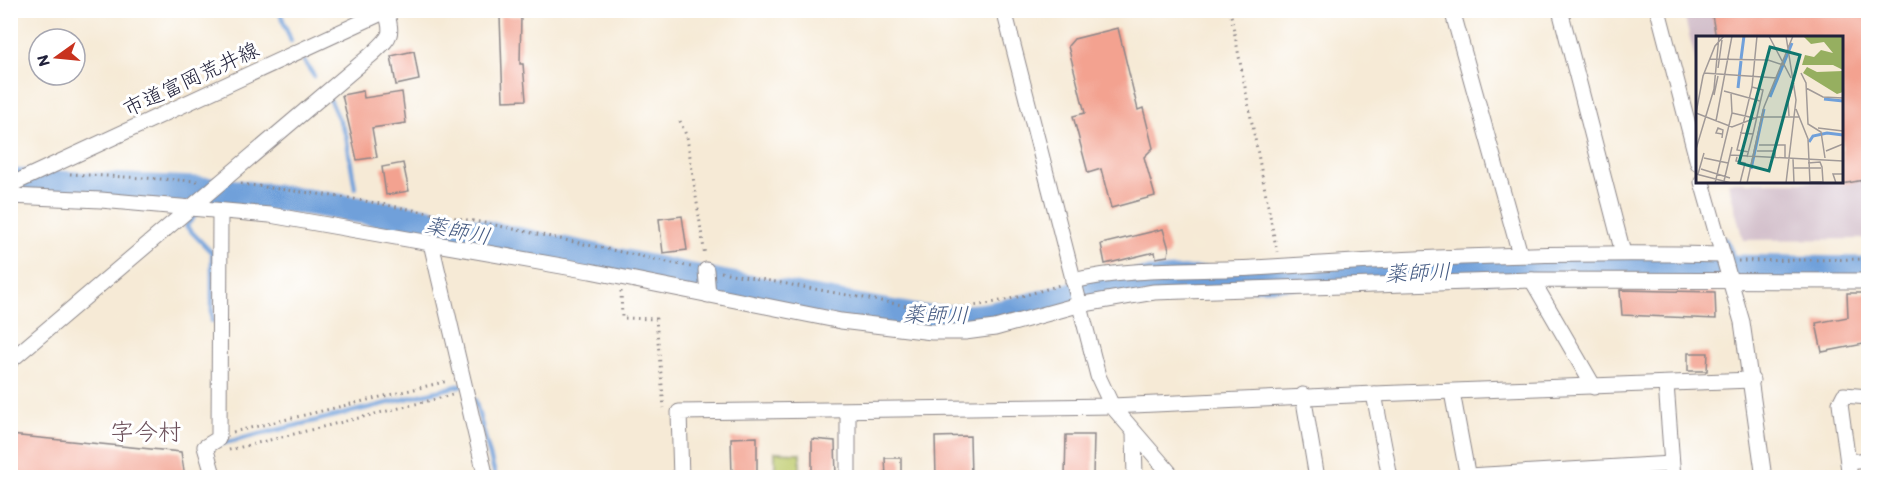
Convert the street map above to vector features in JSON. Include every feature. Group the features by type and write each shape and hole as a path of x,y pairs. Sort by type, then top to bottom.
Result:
{"street":[{"path":"1004,10 1098,376 1112,406 1174,477"},
{"path":"1452,10 1522,254"},
{"path":"1560,10 1623,253"},
{"path":"1658,10 1696,154"},
{"path":"10,362 389,38 392,29 387,11"},
{"name":"市道富岡荒井線","path":"10,185 47,170 387,11"},
{"path":"1702,183 1722,255 1733,282 1752,380 1764,477"},
{"path":"10,196 102,200 270,215 620,278 841,321 932,332 965,332 995,328 1078,304 1154,292 1532,280 1869,281"},
{"path":"214,477 205,447 218,439 219,435 220,211"},
{"path":"431,243 486,477"},
{"path":"1073,281 1122,272 1522,254 1722,255"},
{"path":"1280,266 1284,287"},
{"path":"706,270 708,295"},
{"path":"1532,280 1594,387"},
{"path":"681,477 680,412 1112,406 1302,395 1452,392 1752,380"},
{"path":"1452,392 1468,477 1672,471 1665,384"},
{"path":"1374,394 1390,477"},
{"path":"1302,395 1317,477"},
{"path":"1850,477 1840,404 1844,395 1869,397"},
{"path":"848,411 848,477"},
{"path":"1134,433 1135,477"},
{"path":"1848,462 1869,460"}],"path":[{"path":"1230,10 1280,266"},
{"path":"680,121 687,137 706,270"},
{"path":"47,170 75,174 221,182 348,198 490,224 706,270 924,309 954,309 986,305 1073,281"},
{"path":"1722,255 1728,256 1732,261 1869,259"},
{"path":"620,278 622,318 656,319 664,411 669,417 680,419"},
{"path":"219,435 465,386"},
{"path":"219,452 465,386"}],"shaded area":[{"path":"1683,11 1868,11 1868,239 1743,240 1728,183 1843,183 1843,36 1696,36 1696,62"}],"green space":[{"path":"775,452 800,453 800,477 775,477"}],"building":[{"path":"1711,10 1869,10 1869,179 1842,184 1843,36 1716,36"},
{"path":"500,16 521,16 520,64 523,64 526,100 503,101"},
{"path":"1118,28 1138,110 1143,108 1153,148 1144,157 1155,196 1111,208 1101,169 1088,173 1073,116 1085,113 1068,46 1074,39"},
{"path":"414,51 419,80 396,85 391,56"},
{"path":"363,91 364,98 402,92 406,123 372,128 377,157 357,160 342,95"},
{"path":"403,163 409,191 386,195 382,167"},
{"path":"682,216 687,250 663,253 659,219"},
{"path":"1163,229 1169,249 1168,256 1156,258 1155,252 1105,264 1101,244"},
{"path":"1620,290 1715,292 1716,319 1622,315"},
{"path":"1847,293 1869,293 1869,343 1822,352 1816,323 1848,317"},
{"path":"1688,353 1708,353 1707,371 1688,371"},
{"path":"10,435 181,452 185,477 10,477"},
{"path":"1066,435 1094,435 1093,477 1065,477"},
{"path":"970,436 971,477 936,477 935,437"},
{"path":"757,437 757,477 732,477 731,438"},
{"path":"812,439 835,441 836,477 812,477"},
{"path":"885,458 901,458 901,477 886,477"}],"waterway":[{"path":"279,10 291,41"},
{"path":"304,61 314,76"},
{"path":"330,100 346,135 355,188"},
{"name":"薬師川","path":"10,182 221,191 308,202 421,220 721,283 919,318 992,315 1091,291 1150,281 1601,266 1868,270"},
{"name":"薬師川","path":"353,211 354,204"},
{"path":"194,217 186,226 212,253 212,321"},
{"path":"1725,239 1732,253"},
{"path":"220,444 462,385"},
{"path":"475,400 496,478"}],"district":[{"name":"字今村","path":"146,432"}]}
